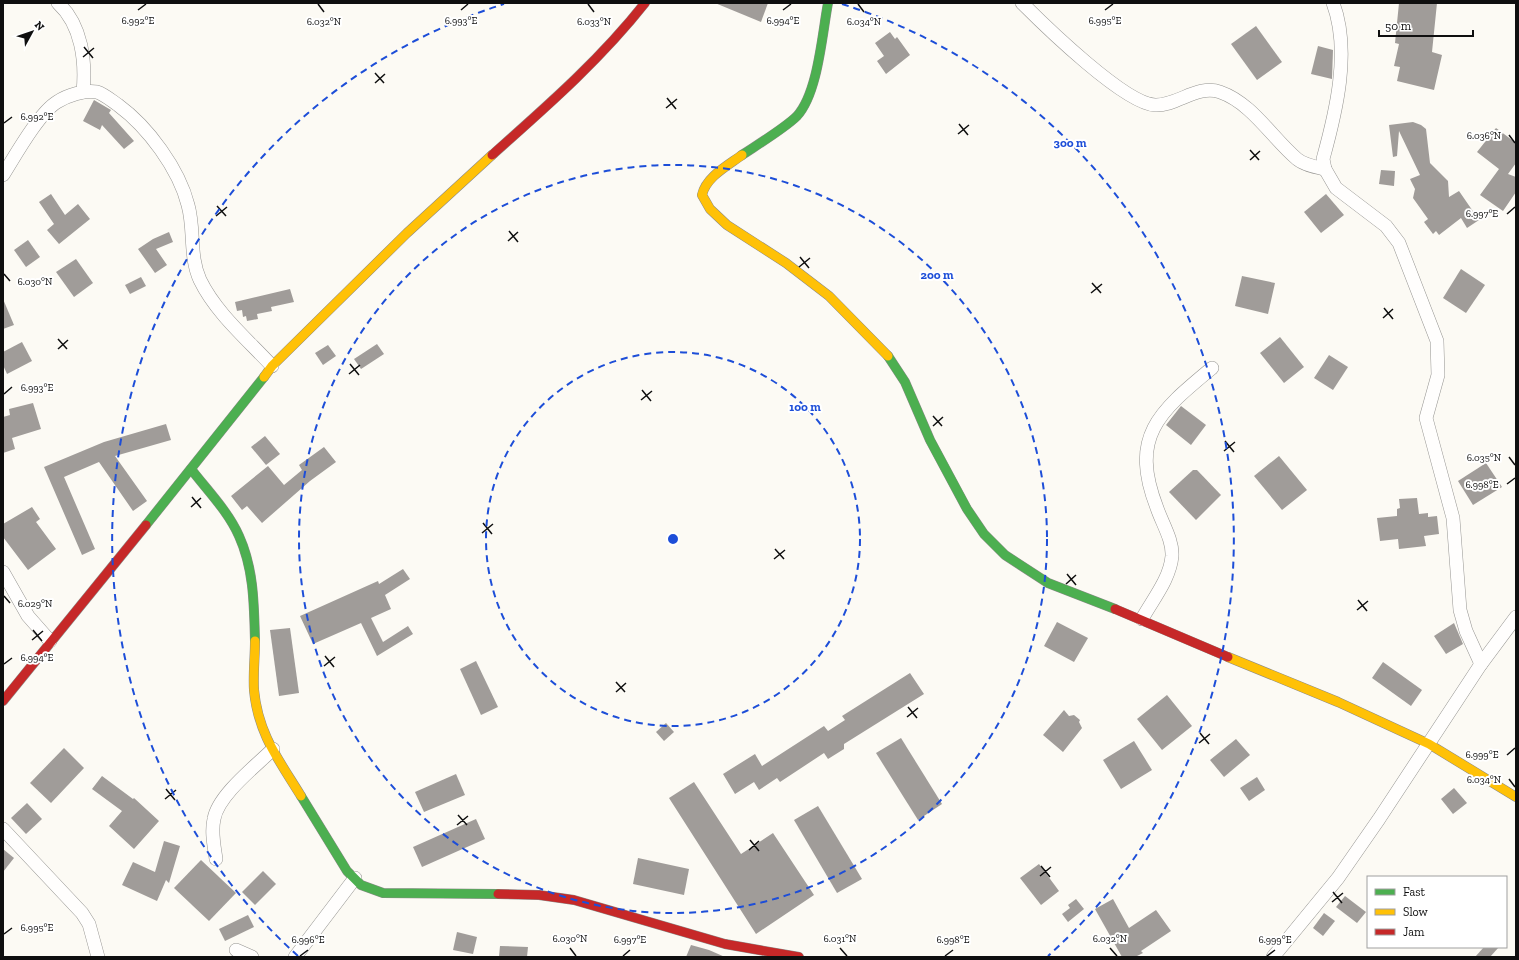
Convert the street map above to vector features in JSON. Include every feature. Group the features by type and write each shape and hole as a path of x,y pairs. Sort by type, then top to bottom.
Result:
{"street":[{"path":"58,3 73,20 85,70 83,92"},
{"path":"3,700 191,469 272,366 407,233 574,81 626,27 645,3"},
{"path":"828,3 814,80 808,101 796,117 720,172 704,186 702,196 710,209 727,225 786,263 829,296 886,352 905,382 930,440 967,509 984,534 1005,555 1048,584 1142,618 1252,667 1338,702 1429,744 1516,797"},
{"path":"1022,3 1096,71 1132,97 1155,105 1203,91 1219,91 1240,102 1298,160 1325,169"},
{"path":"1333,3 1338,18 1341,44 1340,77 1323,159 1325,169 1336,188 1386,226 1399,243 1437,341 1438,375 1426,418 1452,518 1460,610 1466,631 1481,664"},
{"path":"3,175 41,118 56,102 70,95 83,92 98,92 112,100 142,126 159,147 173,170 188,204 192,222 192,246 199,278 211,299 222,313 272,366"},
{"path":"1142,618 1169,574 1172,555 1169,538 1149,487 1145,460 1148,437 1159,418 1180,395 1212,368"},
{"path":"191,469 225,513 239,536 253,586 255,654 254,689 258,716 266,739 347,871 361,885 383,893 539,895 574,900 725,944 799,957"},
{"path":"3,572 28,616 50,641"},
{"path":"1273,957 1338,878 1429,744 1481,664 1516,617"},
{"path":"216,859 212,834 214,818 220,806 229,793 273,749"},
{"path":"3,829 82,913 89,924 98,957"},
{"path":"295,957 355,878"},
{"path":"236,950 252,957"}],"building":[{"path":"715,3 768,3 761,22"},
{"path":"1399,3 1437,3 1432,52 1442,55 1434,90 1397,81 1400,67 1394,66 1399,44 1395,43"},
{"path":"1256,26 1282,62 1257,80 1231,44"},
{"path":"890,32 895,39 897,37 910,55 886,74 877,61 884,56 875,43"},
{"path":"1318,46 1333,50 1332,79 1311,74"},
{"path":"94,100 111,110 109,113 134,141 124,149 102,125 100,130 83,121"},
{"path":"1413,122 1426,129 1430,163 1448,181 1449,197 1459,191 1479,220 1467,228 1461,218 1439,235 1436,231 1433,234 1424,222 1428,219 1413,198 1415,189 1410,179 1420,175 1399,131 1397,156 1393,157 1389,125"},
{"path":"1496,128 1516,143 1516,163 1508,174 1516,177 1516,192 1503,211 1480,195 1499,169 1477,152"},
{"path":"1381,170 1395,171 1394,186 1379,184"},
{"path":"51,194 65,215 78,204 90,219 59,244 47,230 54,224 39,202"},
{"path":"1326,194 1344,215 1321,233 1304,212"},
{"path":"169,232 173,242 156,249 167,265 155,273 138,249 153,239"},
{"path":"28,240 40,257 26,267 14,250"},
{"path":"76,259 93,283 74,297 56,272"},
{"path":"1461,269 1485,285 1466,313 1443,298"},
{"path":"1242,276 1275,283 1268,314 1235,306"},
{"path":"141,277 146,286 130,294 125,285"},
{"path":"290,289 294,302 271,307 272,311 257,314 258,319 247,321 246,316 243,317 242,310 237,311 235,302"},
{"path":"3,299 14,325 3,329"},
{"path":"1280,337 1304,367 1284,383 1260,353"},
{"path":"22,342 32,361 7,374 3,365 3,352"},
{"path":"377,344 384,354 361,369 354,359"},
{"path":"328,345 336,356 323,365 315,353"},
{"path":"1329,355 1348,367 1333,390 1314,378"},
{"path":"33,403 41,429 12,438 15,449 3,453 3,417 10,415 9,409"},
{"path":"1181,406 1206,425 1191,445 1166,425"},
{"path":"166,424 171,440 115,456 147,501 133,511 99,462 64,477 95,549 82,555 44,467 104,442"},
{"path":"265,436 280,454 266,465 251,447"},
{"path":"324,447 336,462 310,481 262,523 247,506 242,510 231,496 268,466 284,485 302,470 299,465"},
{"path":"1279,456 1307,490 1282,510 1254,476"},
{"path":"1486,463 1502,487 1473,505 1458,481"},
{"path":"1193,470 1197,470 1221,495 1196,520 1169,492"},
{"path":"1417,498 1419,514 1428,513 1428,517 1437,516 1439,534 1424,536 1426,546 1399,549 1398,539 1380,541 1377,518 1397,516 1397,509 1400,508 1399,499"},
{"path":"32,507 40,519 36,522 56,549 28,570 3,537 3,524"},
{"path":"403,569 410,579 385,595 391,609 371,618 383,642 408,626 413,634 377,656 361,623 313,644 300,616 378,581 379,584"},
{"path":"1057,622 1088,638 1074,662 1044,646"},
{"path":"1454,623 1463,644 1446,654 1434,636"},
{"path":"290,628 299,693 279,696 270,630"},
{"path":"476,661 498,707 481,715 460,669"},
{"path":"1383,662 1422,690 1411,706 1372,678"},
{"path":"910,673 924,694 844,744 844,749 828,759 824,753 780,782 777,778 759,790 754,782 735,794 723,774 755,754 762,766 824,726 828,731 845,720 842,716"},
{"path":"1167,695 1192,726 1162,750 1137,719"},
{"path":"1064,710 1069,716 1074,715 1080,720 1079,722 1082,728 1063,752 1043,735"},
{"path":"666,723 674,732 664,741 656,732"},
{"path":"901,738 942,804 918,820 876,753"},
{"path":"1236,739 1250,755 1224,777 1210,760"},
{"path":"1134,741 1152,770 1121,789 1103,760"},
{"path":"64,748 84,768 51,803 30,783"},
{"path":"456,774 465,795 424,812 415,792"},
{"path":"102,776 133,799 134,798 159,821 134,849 109,826 122,811 92,789"},
{"path":"1257,777 1265,790 1249,801 1240,788"},
{"path":"694,782 741,854 773,833 814,895 756,934 669,798"},
{"path":"1454,788 1467,803 1453,814 1441,799"},
{"path":"27,803 42,819 26,834 11,818"},
{"path":"818,806 862,879 837,893 794,820"},
{"path":"476,819 485,839 422,867 413,847"},
{"path":"164,841 180,846 169,883 166,880 157,901 122,885 133,862 155,872"},
{"path":"3,849 14,858 3,872"},
{"path":"638,858 689,869 684,895 633,884"},
{"path":"201,860 236,893 209,921 174,888"},
{"path":"1039,864 1059,891 1041,905 1020,878"},
{"path":"263,871 276,884 255,905 242,892"},
{"path":"1345,896 1366,912 1357,923 1336,907"},
{"path":"1076,899 1084,909 1068,922 1062,914 1070,908 1068,905"},
{"path":"1113,899 1129,928 1156,910 1171,931 1141,951 1143,953 1135,957 1122,957 1095,909"},
{"path":"1324,913 1335,921 1323,936 1313,928"},
{"path":"248,915 254,927 225,941 219,929"},
{"path":"457,932 477,937 473,954 453,950"},
{"path":"691,945 709,950 725,957 686,957"},
{"path":"500,946 528,947 527,957 499,957"},
{"path":"1483,948 1498,948 1490,957 1475,957"}],"traffic: fast":[{"path":"742,155 785,126 797,116 804,106 810,93 818,63 828,3"},
{"path":"888,356 905,382 930,440 967,509 984,534 1005,555 1048,583 1115,609"},
{"path":"146,525 264,377"},
{"path":"191,469 229,518 244,549 248,561 252,587 255,641"},
{"path":"301,796 347,871 361,885 383,893 498,894"}],"traffic: slow":[{"path":"264,377 272,366 407,233 492,155"},
{"path":"742,155 712,177 704,189 702,195 710,209 727,225 786,263 829,296 888,356"},
{"path":"255,641 254,690 260,720 271,746 301,796"},
{"path":"1228,657 1338,702 1429,744 1516,797"}],"traffic: jam":[{"path":"492,155 552,101 591,63 610,44 645,3"},
{"path":"3,701 146,525"},
{"path":"1115,609 1228,657"},
{"path":"498,894 539,895 574,900 725,944 799,957"}]}
